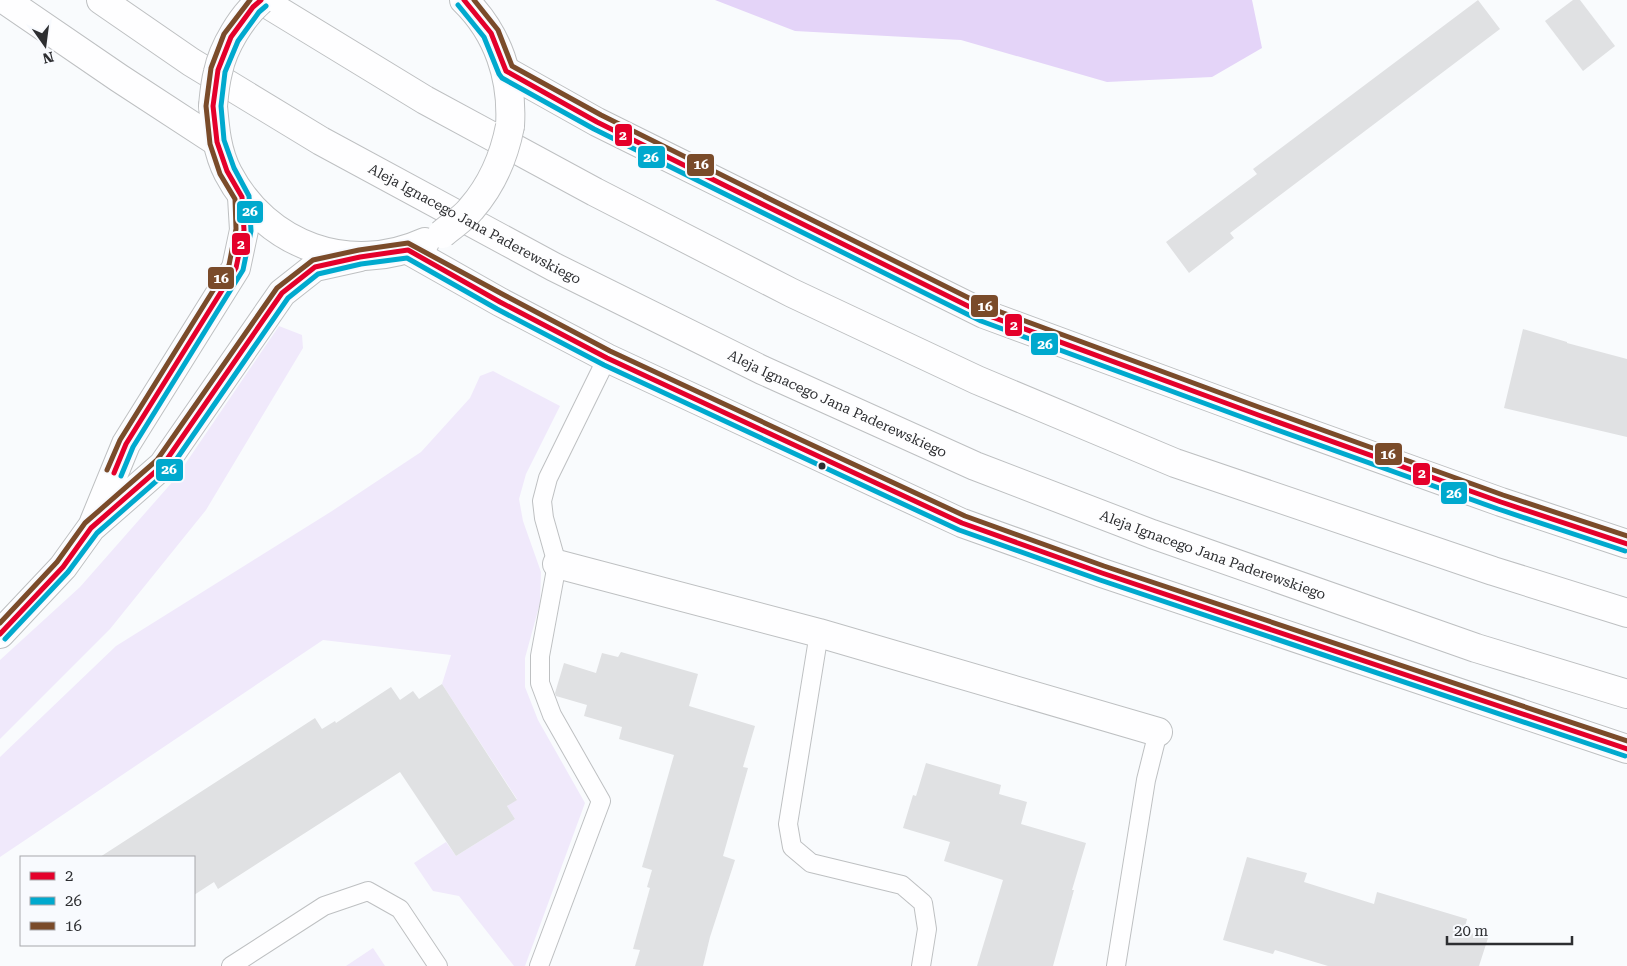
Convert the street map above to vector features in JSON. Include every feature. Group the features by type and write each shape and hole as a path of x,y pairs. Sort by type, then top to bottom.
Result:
{"street":[{"path":"6,0 216,142"},
{"name":"Aleja Ignacego Jana Paderewskiego","path":"101,0 191,62 321,141 554,267 780,378 975,466 1152,534 1476,648 1627,694"},
{"path":"360,257 315,250 275,229 242,197 227,171 216,142 213,106 218,70 231,37 253,7 261,0 425,100 595,192 792,293 977,380 1175,463 1493,571 1627,614"},
{"path":"91,528 163,465 282,293 315,267 360,257 408,250 442,234 470,210 492,180 506,145 510,126 511,108 506,71 491,33 464,0"},
{"path":"506,71 597,122 984,314 1501,502 1627,544"},
{"path":"0,634 63,567 91,528 126,444 236,268 244,230 242,197"},
{"path":"408,250 500,302 607,358 962,523 1112,576 1627,749"},
{"path":"557,564 819,633 1158,732"}],"lane":[{"path":"540,966 601,801 552,715 540,684 540,656 557,564 544,518 542,502 548,478 607,358"},
{"path":"819,633 788,824 792,847 811,863 902,885 923,903 927,928 922,966"},
{"path":"1116,966 1146,780 1158,732"},
{"path":"231,966 324,906 368,891 400,909 438,966"}],"shaded area":[{"path":"715,0 1252,0 1262,48 1212,77 1107,82 961,40 795,31"},
{"path":"279,326 302,335 303,348 206,510 110,629 0,739 0,660 80,587 175,479"},
{"path":"493,371 560,406 526,474 519,499 523,521 541,572 540,603 525,658 525,687 538,720 585,803 525,966 514,966 459,896 433,891 414,863 446,842 456,856 515,819 507,806 517,799 442,684 451,655 323,640 0,857 0,757 116,646 332,511 421,452 470,398 480,376"},
{"path":"373,948 385,966 346,966"}],"building":[{"path":"1478,0 1500,29 1230,233 1234,238 1189,273 1166,242 1257,174 1253,169"},
{"path":"1573,0 1580,0 1615,46 1583,71 1545,21"},
{"path":"1523,329 1627,359 1627,437 1504,408"},
{"path":"621,652 698,674 689,706 755,726 743,767 748,768 723,856 735,860 710,937 703,966 635,966 640,950 633,949 650,888 647,887 652,870 642,867 674,755 619,739 622,727 584,716 587,705 556,696 555,693 564,663 596,673 602,653 618,657"},
{"path":"442,684 517,800 507,806 515,819 456,856 400,772 218,889 214,882 195,894 195,856 102,856 315,718 322,729 335,721 336,723 391,687 400,700 413,691 419,699"},
{"path":"926,763 1001,785 999,794 1027,802 1021,824 1086,843 1053,966 977,966 1003,880 944,861 950,842 903,828 913,795 916,796"},
{"path":"1247,857 1307,873 1304,882 1374,904 1377,892 1467,919 1464,931 1488,938 1479,966 1328,966 1275,950 1273,954 1223,940"}],"transit line":[{"name":"16","path":"107,470 120,440 229,265 236,229 235,199 220,174 210,144 206,106 211,68 224,34 250,0"},
{"name":"2","path":"114,473 126,444 236,268 244,230 242,197 227,171 217,142 213,106 218,70 231,37 253,7 261,0"},
{"name":"2","path":"464,0 491,33 506,71 597,122 984,314 1501,502 1627,544"},
{"name":"16","path":"474,0 498,30 512,66 601,115 987,307 1503,495 1627,536"},
{"name":"26","path":"458,5 484,37 502,78 594,129 981,321 1498,509 1625,551"},
{"name":"26","path":"121,476 133,447 243,270 251,231 249,196 234,168 224,140 221,106 225,72 238,41 259,12 266,6"},
{"name":"16","path":"0,623 57,562 85,523 157,460 277,288 313,260 359,250 408,243 610,351 965,516 1104,566 1627,741"},
{"name":"2","path":"0,634 63,567 91,528 163,465 282,293 315,267 360,257 408,250 500,302 607,358 962,523 1102,573 1627,749"},
{"name":"26","path":"5,639 68,572 97,533 169,470 288,298 318,274 361,264 407,258 497,309 604,365 959,530 1100,580 1625,756"}]}
